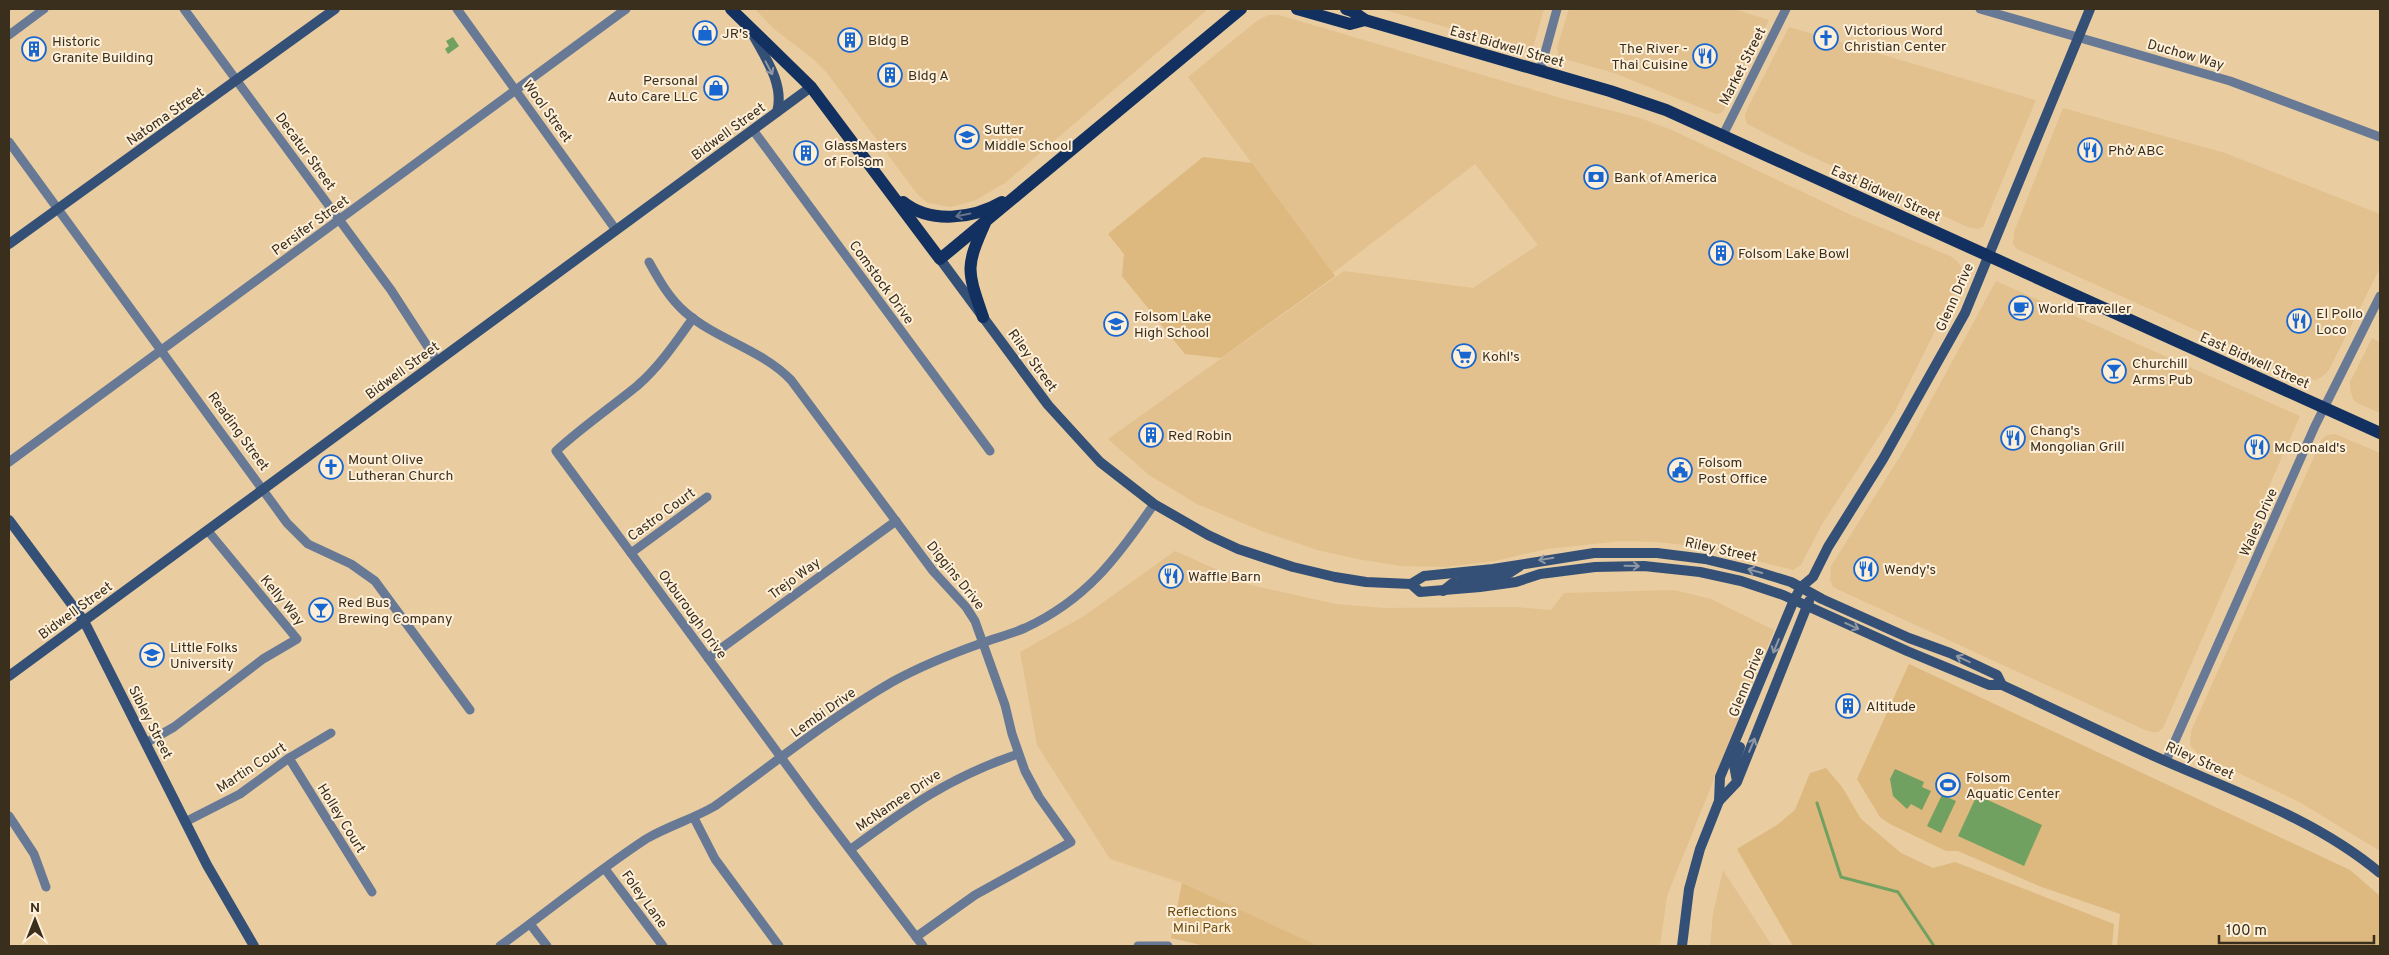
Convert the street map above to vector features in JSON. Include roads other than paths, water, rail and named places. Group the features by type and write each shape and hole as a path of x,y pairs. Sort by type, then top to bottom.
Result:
{"main road":[{"name":"Riley Street","path":"731,9 811,87 940,259"},
{"path":"940,259 1241,9"},
{"name":"East Bidwell Street","path":"1297,9 1350,24 1365,20"},
{"name":"East Bidwell Street","path":"1346,9 1365,20 1641,100 1723,135 2380,432"},
{"path":"881,180 914,211 936,217 959,216 993,207 1023,190"},
{"path":"983,317 969,272 971,255 986,220"}],"street":[{"path":"9,35 44,9"},
{"name":"Decatur Street","path":"184,9 391,290 437,361"},
{"name":"Natoma Street","path":"9,244 336,9"},
{"name":"Wool Street","path":"457,9 616,230"},
{"name":"Persifer Street","path":"9,462 163,351 626,9"},
{"path":"1540,71 1557,9"},
{"name":"Market Street","path":"1723,135 1786,9"},
{"name":"Duchow Way","path":"1980,9 2230,81 2380,137"},
{"name":"Glenn Drive","path":"1719,802 1737,782 1808,607 1812,593 1811,580 1828,547 1883,459 1965,313 1987,255 2030,159 2090,9"},
{"path":"748,26 778,84 777,112"},
{"name":"Bidwell Street","path":"9,676 811,87"},
{"name":"Comstock Drive","path":"753,130 990,451"},
{"name":"Reading Street","path":"9,142 287,523 301,538 316,549 356,566 375,581 470,710"},
{"name":"Riley Street","path":"940,259 1069,430 1100,462 1154,504 1208,535 1269,560 1335,577 1366,582 1411,584 1424,576 1493,569 1594,553 1664,554 1705,559 1791,582 1909,638 1950,653 1997,675 2002,685"},
{"name":"Diggins Drive","path":"649,262 674,300 693,318 766,358 781,370 797,388 933,571 966,608 984,642 1006,705 1018,754 1034,789 1071,842 1057,852 975,894 916,937"},
{"name":"Wales Drive","path":"2166,762 2324,407 2380,296"},
{"name":"Oxburough Drive","path":"693,318 655,369 637,386 579,430 556,451 923,946"},
{"name":"Castro Court","path":"631,553 707,497"},
{"name":"Lembi Drive","path":"500,946 648,838 694,818 715,806 860,701 946,657 1046,618 1086,590 1120,554 1154,504"},
{"name":"Sibley Street","path":"9,520 84,621 185,822 254,946"},
{"name":"Trejo Way","path":"708,658 896,521"},
{"name":"Kelly Way","path":"146,743 174,727 263,659 297,638 208,531"},
{"path":"1443,591 1452,583 1506,575 1515,571 1523,564"},
{"name":"Riley Street","path":"1411,584 1420,592 1443,591 1516,582 1540,574 1570,569 1644,566 1700,572 1741,581 1794,600 1990,685 2002,685 2166,762 2294,817 2351,850 2380,873"},
{"path":"1800,587 1811,580"},
{"name":"Glenn Drive","path":"1682,946 1691,882 1700,849 1719,802 1720,777 1800,587"},
{"path":"1737,782 1734,765 1745,737 1746,730 1743,725"},
{"name":"Martin Court","path":"185,822 240,794 289,758 331,733"},
{"name":"McNamee Drive","path":"851,848 940,786 982,766 1018,754"},
{"name":"Holley Court","path":"289,758 372,892"},
{"path":"9,816 34,854 46,887"},
{"path":"694,818 715,859 778,946"},
{"name":"Foley Lane","path":"605,869 662,946"},
{"path":"530,924 547,946"},
{"path":"1138,946 1168,946"}],"waterway":[{"path":"1817,803 1841,877 1898,892 1934,946"}],"place":[{"name":"JR's","path":"705,33"},
{"name":"Victorious Word Christian Center","path":"1826,38"},
{"name":"Bldg B","path":"850,40"},
{"name":"Historic Granite Building","path":"34,49"},
{"name":"The River - Thai Cuisine","path":"1705,56"},
{"name":"Bldg A","path":"890,75"},
{"name":"Personal Auto Care LLC","path":"716,88"},
{"name":"Sutter Middle School","path":"967,137"},
{"name":"Phở ABC","path":"2090,150"},
{"name":"GlassMasters of Folsom","path":"806,153"},
{"name":"Bank of America","path":"1596,177"},
{"name":"Folsom Lake Bowl","path":"1721,253"},
{"name":"World Traveller","path":"2021,308"},
{"name":"El Pollo Loco","path":"2299,321"},
{"name":"Folsom Lake High School","path":"1116,324"},
{"name":"Kohl's","path":"1464,356"},
{"name":"Churchill Arms Pub","path":"2114,371"},
{"name":"Red Robin","path":"1151,435"},
{"name":"Chang's Mongolian Grill","path":"2013,438"},
{"name":"McDonald's","path":"2257,447"},
{"name":"Mount Olive Lutheran Church","path":"331,467"},
{"name":"Folsom Post Office","path":"1680,470"},
{"name":"Wendy's","path":"1866,569"},
{"name":"Waffle Barn","path":"1171,576"},
{"name":"Red Bus Brewing Company","path":"321,610"},
{"name":"Little Folks University","path":"152,655"},
{"name":"Altitude","path":"1848,706"},
{"name":"Folsom Aquatic Center","path":"1948,785"}],"park label":[{"name":"Reflections Mini Park","path":"1202,920"}]}
